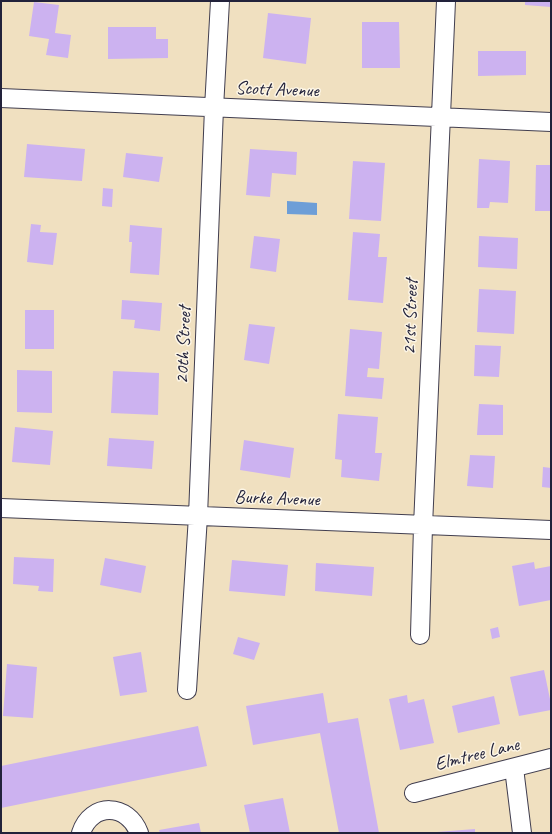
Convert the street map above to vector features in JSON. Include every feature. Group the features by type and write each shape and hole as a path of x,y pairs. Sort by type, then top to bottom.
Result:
{"street":[{"name":"20th Street","path":"188,690 198,516 214,108 220,1"},
{"name":"21st Street","path":"420,635 446,1"},
{"name":"Scott Avenue","path":"1,98 551,122"},
{"name":"Burke Avenue","path":"1,508 551,530"},
{"name":"Elmtree Lane","path":"414,793 551,758"},
{"path":"514,768 522,833"},
{"path":"81,833 83,826 90,817 101,811 113,810 124,814 134,821 139,833"}],"water":[{"path":"287,201 317,203 317,215 287,214"}],"building":[{"path":"525,1 551,1 551,7 525,5"},
{"path":"34,2 59,5 55,33 71,35 68,58 46,55 49,39 29,36"},
{"path":"268,13 311,18 306,64 263,58"},
{"path":"362,22 399,22 400,68 362,68"},
{"path":"108,27 156,27 156,39 168,39 168,58 108,59"},
{"path":"478,51 526,51 526,75 478,76"},
{"path":"27,144 85,149 82,181 24,177"},
{"path":"250,149 297,152 296,175 272,173 270,197 246,195"},
{"path":"126,153 163,157 159,182 123,177"},
{"path":"479,159 510,161 508,203 490,202 489,208 477,208"},
{"path":"353,161 385,163 381,221 349,219"},
{"path":"536,165 551,165 551,211 535,211"},
{"path":"103,188 113,189 112,207 102,206"},
{"path":"31,224 41,225 40,232 57,233 53,265 27,262"},
{"path":"130,225 162,228 159,275 130,273 132,242 129,242"},
{"path":"353,232 380,234 378,257 387,257 383,303 348,300"},
{"path":"254,236 280,239 276,272 250,268"},
{"path":"479,236 518,238 517,269 478,267"},
{"path":"479,289 516,291 514,334 477,332"},
{"path":"122,300 162,303 160,331 134,328 135,320 121,319"},
{"path":"25,310 54,310 54,349 25,349"},
{"path":"249,324 275,327 269,364 244,360"},
{"path":"350,329 382,332 379,369 368,368 367,377 384,378 382,399 345,396"},
{"path":"475,345 501,346 499,377 474,376"},
{"path":"17,370 52,371 52,413 17,412"},
{"path":"113,371 159,373 158,415 111,413"},
{"path":"479,404 503,405 503,435 477,435"},
{"path":"338,414 378,417 375,453 382,453 379,481 341,477 342,460 335,459"},
{"path":"15,427 53,431 50,465 12,462"},
{"path":"109,438 154,441 152,469 107,466"},
{"path":"244,440 294,448 290,478 240,470"},
{"path":"470,455 495,456 493,488 467,486"},
{"path":"543,467 551,468 551,488 542,487"},
{"path":"14,557 54,559 53,592 38,591 39,586 13,584"},
{"path":"105,558 146,566 141,593 100,585"},
{"path":"232,560 288,565 285,596 229,591"},
{"path":"534,562 535,569 551,566 551,600 519,606 512,566"},
{"path":"316,563 374,567 372,596 315,591"},
{"path":"498,627 500,637 492,639 490,629"},
{"path":"238,637 260,643 254,660 233,654"},
{"path":"141,652 147,692 120,696 113,657"},
{"path":"7,664 37,667 33,718 3,716"},
{"path":"544,670 551,710 519,716 510,677"},
{"path":"323,693 328,723 358,718 379,833 339,833 320,733 253,745 246,706"},
{"path":"407,695 408,703 424,699 434,743 400,750 389,699"},
{"path":"494,696 500,724 458,733 452,706"},
{"path":"198,726 207,766 1,808 1,766"},
{"path":"283,798 290,833 250,833 244,805"},
{"path":"199,823 201,833 160,833 159,830"},
{"path":"475,829 475,833 437,833 437,832"}]}
